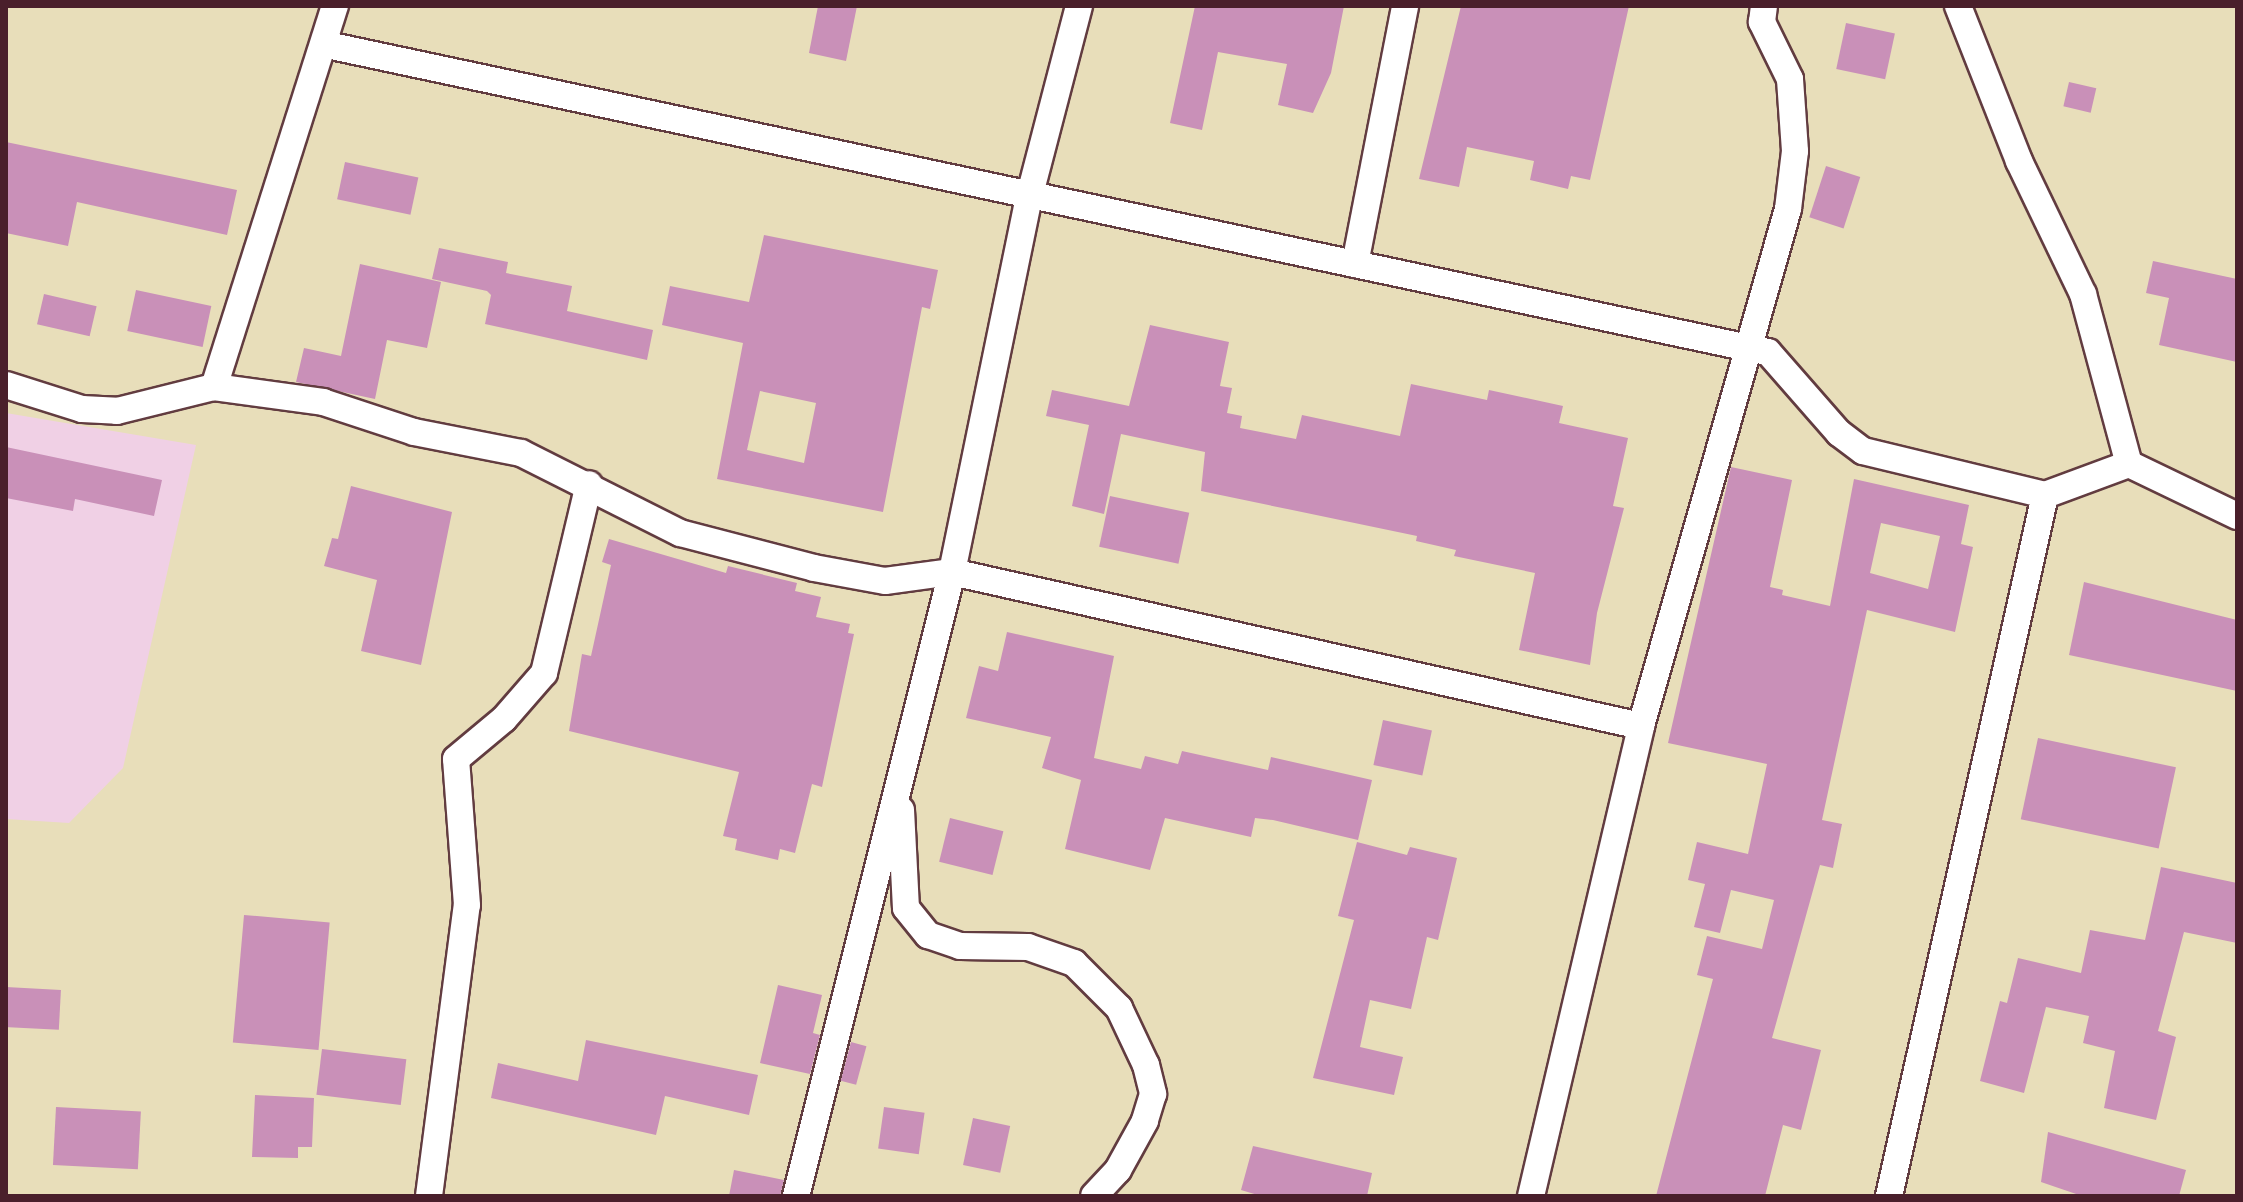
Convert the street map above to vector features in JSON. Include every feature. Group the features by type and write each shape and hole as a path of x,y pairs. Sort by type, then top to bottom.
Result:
{"street":[{"path":"214,387 327,45 335,6"},
{"path":"796,1196 952,572 1029,198 1079,6"},
{"path":"1355,264 1405,6"},
{"path":"1531,1196 1641,726 1781,242 1795,151 1790,79 1762,22 1764,6"},
{"path":"1958,6 2019,161 2083,294 2129,464"},
{"path":"327,45 1029,198 1768,352 1839,433 1863,451 2045,495 2129,464 2237,516"},
{"path":"6,385 82,409 117,411 214,387 323,402 414,432 521,453 589,484 626,509 680,533 814,568 885,581 952,572 1641,726"},
{"path":"429,1196 467,905 456,759 504,719 544,673 589,484"},
{"path":"1889,1196 2045,495"},
{"path":"900,782 906,908 928,935 960,946 1028,947 1074,963 1119,1008 1146,1065 1153,1094 1145,1121 1118,1170 1094,1196"}],"shaded area":[{"path":"6,413 196,445 123,768 69,823 6,819"}],"building":[{"path":"818,6 857,6 846,61 809,53"},
{"path":"1195,6 1344,6 1331,73 1313,113 1278,105 1287,64 1218,52 1202,130 1170,123"},
{"path":"1461,6 1629,6 1590,180 1571,176 1568,189 1530,180 1534,161 1467,147 1459,187 1419,179"},
{"path":"1846,23 1895,33 1885,79 1836,69"},
{"path":"2069,82 2096,88 2091,113 2063,106"},
{"path":"6,142 237,190 227,235 77,202 68,246 6,233"},
{"path":"345,162 418,178 410,215 337,199"},
{"path":"1826,166 1860,177 1844,228 1809,217"},
{"path":"764,235 938,270 930,309 922,307 883,512 717,479 743,343 662,325 670,286 749,302","holes":["760,391 816,403 804,463 747,450"]},
{"path":"439,248 508,262 506,273 572,286 567,311 653,330 647,360 485,324 491,295 487,291 432,279"},
{"path":"2153,261 2237,279 2237,362 2159,345 2169,298 2146,293"},
{"path":"360,264 441,282 427,348 387,340 375,399 296,382 304,348 341,356"},
{"path":"136,290 211,306 203,347 127,331"},
{"path":"44,294 97,306 90,336 37,324"},
{"path":"1150,325 1229,342 1220,386 1232,388 1227,413 1242,416 1240,428 1296,439 1302,415 1400,436 1411,384 1487,400 1489,390 1563,406 1559,423 1628,438 1613,506 1624,508 1597,613 1590,665 1519,650 1535,573 1454,556 1456,550 1416,541 1417,536 1201,491 1205,452 1121,434 1104,514 1072,506 1089,425 1046,416 1052,390 1129,406"},
{"path":"6,447 162,480 154,516 75,499 73,511 6,498"},
{"path":"1731,467 1792,480 1770,587 1783,590 1782,595 1830,606 1854,479 1969,505 1961,544 1973,547 1955,632 1867,610 1822,820 1842,824 1833,868 1820,865 1772,1038 1821,1050 1801,1130 1783,1125 1765,1196 1656,1196 1713,979 1697,975 1707,936 1762,949 1774,900 1731,890 1720,933 1694,927 1705,884 1688,880 1697,842 1748,854 1767,764 1668,743","holes":["1881,523 1940,536 1928,589 1870,573"]},
{"path":"351,486 452,512 421,665 361,651 377,580 324,566 332,538 338,539"},
{"path":"1110,496 1189,513 1178,564 1099,547"},
{"path":"609,539 726,573 728,566 797,583 795,591 821,597 816,617 850,624 848,633 854,634 822,787 812,784 795,853 780,849 778,860 735,850 737,839 723,836 739,772 569,731 582,654 591,656 611,565 602,562"},
{"path":"2084,582 2237,620 2237,691 2069,655"},
{"path":"1007,632 1114,656 1094,758 1141,769 1145,756 1178,764 1182,751 1268,770 1271,757 1372,780 1358,840 1273,820 1255,818 1251,837 1165,818 1150,870 1065,849 1081,780 1042,768 1051,737 966,718 979,666 998,671"},
{"path":"1383,720 1432,730 1422,775 1373,765"},
{"path":"2038,738 2176,767 2159,849 2021,819"},
{"path":"950,818 1003,831 992,875 939,862"},
{"path":"1357,842 1407,855 1410,847 1457,858 1438,940 1427,937 1411,1009 1370,1000 1360,1047 1403,1057 1394,1095 1313,1078 1354,920 1338,916"},
{"path":"2161,867 2237,883 2237,943 2184,932 2158,1031 2176,1037 2156,1120 2104,1108 2115,1051 2083,1043 2089,1016 2046,1007 2024,1093 1980,1081 2000,1001 2007,1003 2018,958 2081,973 2090,930 2145,940"},
{"path":"244,915 330,922 319,1050 233,1043"},
{"path":"778,985 822,995 813,1033 820,1035 810,1074 760,1063"},
{"path":"6,987 61,990 59,1030 6,1027"},
{"path":"586,1040 758,1075 749,1115 665,1096 656,1135 491,1098 498,1063 578,1081"},
{"path":"851,1042 866,1046 856,1085 841,1081"},
{"path":"322,1049 406,1059 401,1105 316,1095"},
{"path":"255,1095 314,1098 312,1147 298,1147 298,1158 252,1157"},
{"path":"56,1107 141,1111 138,1169 53,1165"},
{"path":"884,1107 925,1113 919,1154 878,1149"},
{"path":"973,1118 1010,1126 1000,1173 963,1165"},
{"path":"2048,1132 2186,1170 2179,1196 2082,1196 2041,1182"},
{"path":"1253,1146 1372,1173 1367,1196 1261,1196 1241,1190"},
{"path":"734,1170 784,1180 780,1196 729,1196"}]}
